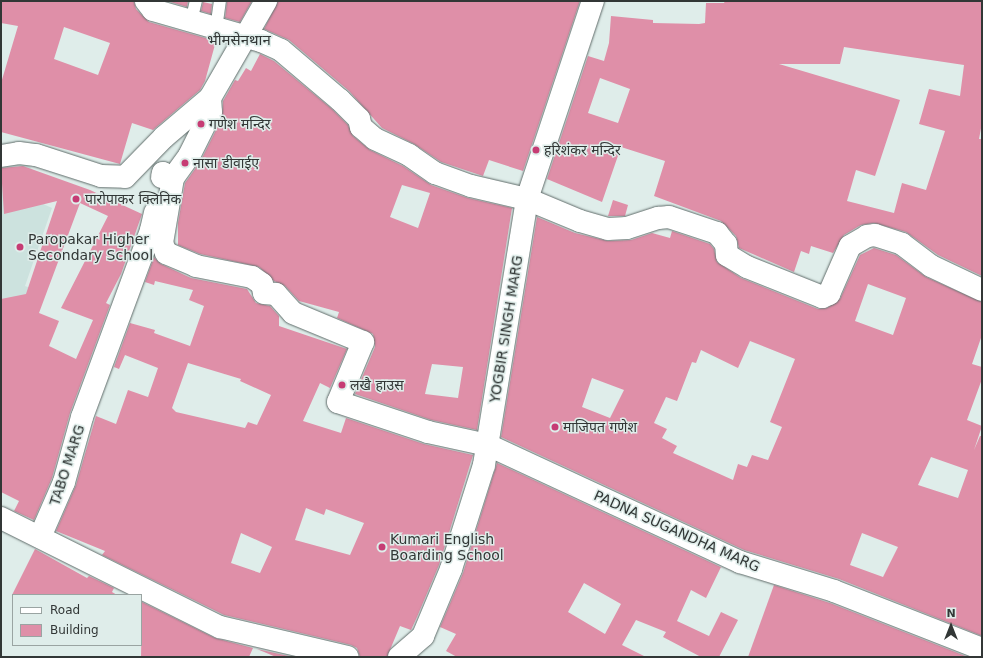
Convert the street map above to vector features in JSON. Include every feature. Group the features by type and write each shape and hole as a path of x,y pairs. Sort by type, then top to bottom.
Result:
{"street":[{"path":"146,1 153,10 247,37 281,50 340,100 359,119 361,127 375,139 409,155 434,173 471,186 526,199 574,219 608,229 627,228 658,218 669,217 717,233 726,244 727,255 747,267 822,297 829,294 850,246 866,236 875,235 902,244 931,266 982,290"},
{"path":"1,156 19,153 36,155 101,176 125,176 164,137 210,98 247,37 266,1"},
{"name":"YOGBIR SINGH MARG","path":"408,655 423,636 451,569 488,446 526,199 593,1"},
{"path":"173,178 189,156 211,112 210,98"},
{"name":"TABO MARG","path":"40,537 64,482 82,417 151,230 163,173 173,178"},
{"name":"PADNA SUGANDHA MARG","path":"173,178 162,243 166,253 196,266 252,277 262,284 264,294 276,294 293,313 345,332 363,342 338,402 428,432 488,446 740,562 834,591 974,650"},
{"path":"1,518 220,626 348,657"}],"lane":[{"path":"191,22 196,1"},
{"path":"216,29 220,1"}],"shaded area":[{"name":"Paropakar Higher Secondary School","path":"23,160 41,178 41,203 52,208 25,286 39,291 1,369 1,165"}],"building":[{"path":"1,1 134,1 136,9 149,22 216,41 205,81 200,90 153,130 132,123 120,164 1,132 1,83 18,26 1,23","holes":["64,27 110,43 98,75 54,59"]},
{"path":"167,1 188,1 187,7"},
{"path":"227,1 252,1 240,22 225,18"},
{"path":"278,1 580,1 523,171 489,160 483,176 441,162 414,144 382,128 349,91 289,40 264,29"},
{"path":"725,1 982,1 982,123 979,139 982,139 982,276 938,255 906,232 874,223 861,225 844,235 833,253 811,246 809,254 801,251 794,272 739,248 736,236 721,221 654,196 665,161 621,147 602,202 547,179 588,56 604,61 609,43 611,16 653,20 653,23 699,24 705,23 706,3 724,3","holes":["844,47 964,65 960,96 929,89 919,124 945,131 926,190 902,183 894,213 847,201 856,170 875,176 900,100 779,64 840,64","600,78 630,89 618,123 588,113"]},
{"path":"203,2 212,4 211,14 201,11"},
{"path":"260,54 274,61 332,109 348,125 353,136 370,150 403,166 431,185 468,198 512,208 477,430 431,420 355,394 375,347 373,334 337,318 339,312 299,301 285,286 274,281 259,267 200,254 178,245 178,223 185,183 200,162 222,118 223,101 235,80 238,81 246,68 251,71","holes":["402,185 430,193 418,228 390,217","432,364 463,367 458,398 425,394"]},
{"path":"23,166 90,190 142,214 121,274 106,303 110,305 70,413 52,478 34,520 14,511 19,501 1,492 1,299 26,294 57,201 4,214 1,168","holes":["80,203 108,216 61,308 93,320 76,359 49,346 59,321 39,313"]},
{"path":"613,200 628,205 625,216 608,216"},
{"path":"537,217 575,233 608,241 631,240 652,233 670,238 672,231 710,244 714,249 717,262 741,278 818,309 827,308 840,299 860,255 874,248 896,255 926,277 982,302 982,335 972,364 982,367 982,379 967,420 982,426 974,450 980,436 982,436 982,636 839,579 744,550 501,437","holes":["868,284 906,298 893,335 855,321","750,341 795,359 770,422 782,427 768,460 752,455 747,467 738,464 733,480 673,453 677,446 662,438 667,429 654,423 666,397 677,401 692,362 696,363 701,350 738,368","592,378 624,390 610,418 582,407","931,457 968,470 958,498 918,485","862,533 898,547 883,577 850,565"]},
{"path":"154,257 161,264 191,278 247,289 256,303 270,306 279,316 279,326 347,349 330,388 320,383 303,421 341,433 346,418 424,444 473,455 439,565 417,617 411,630 400,626 387,657 360,657 357,648 351,645 224,615 102,555 105,551 56,531 76,485 96,416 116,424 128,390 148,397 158,368 125,355 119,369 114,367 130,323 155,330 154,333 190,346 204,306 189,300 193,290 155,281 154,285 145,282","holes":["188,363 241,379 240,381 271,395 257,425 248,422 245,428 176,412 172,408","306,508 324,515 326,509 364,523 350,555 295,540","241,533 272,547 260,573 231,563"]},
{"path":"497,463 721,567 706,598 691,590 677,621 709,636 721,612 738,620 719,657 701,657 663,637 666,632 636,620 622,645 646,657 457,657 446,651 456,634 440,627 463,573","holes":["584,583 621,604 605,634 568,612"]},
{"path":"35,549 87,578 89,576 114,588 112,592 115,594 12,594"},
{"path":"774,585 830,603 968,657 748,657"},
{"path":"142,602 215,638 253,648 249,657 141,657"},
{"path":"257,649 293,657 276,657"}],"place":[{"name":"गणेश मन्दिर","path":"201,124"},
{"name":"हरिशंकर मन्दिर","path":"536,150"},
{"name":"नासा डीवाईए","path":"185,163"},
{"name":"पारोपाकर क्लिनिक","path":"76,199"},
{"name":"Paropakar Higher Secondary School","path":"20,247"},
{"name":"लखै हाउस","path":"342,385"},
{"name":"माजिपत गणेश","path":"555,427"},
{"name":"Kumari English Boarding School","path":"382,547"}],"district":[{"name":"भीमसेनथान","path":"239,41"}]}
